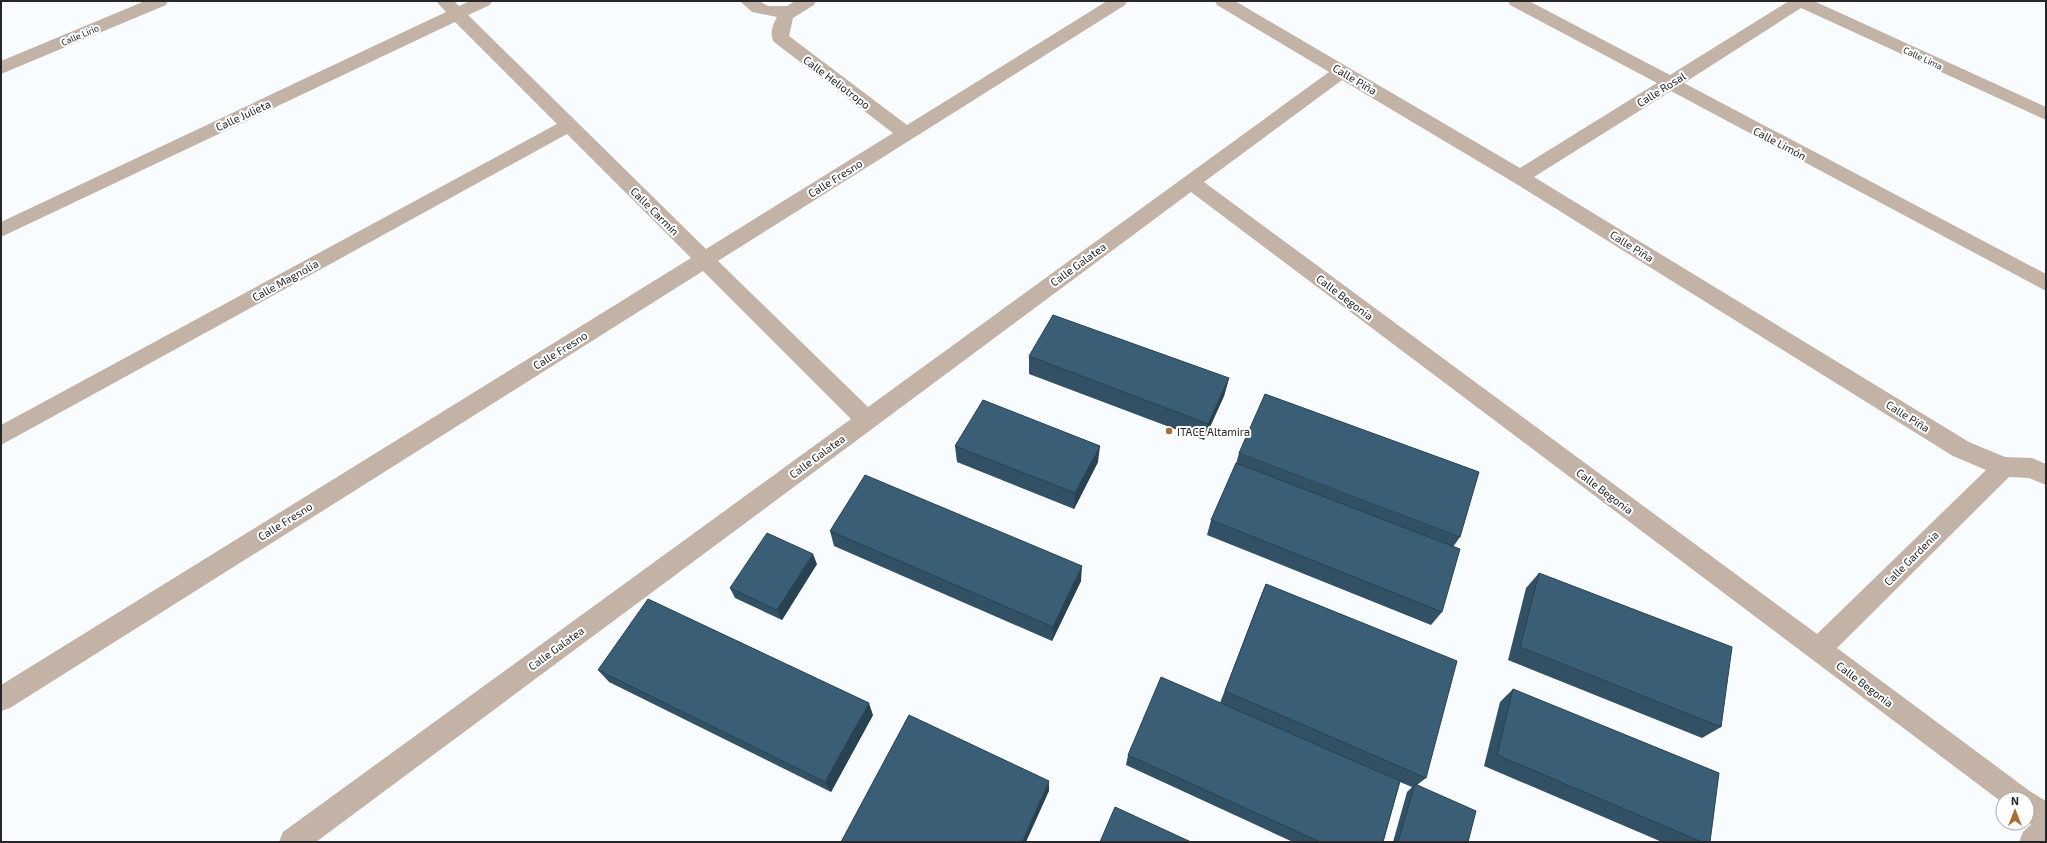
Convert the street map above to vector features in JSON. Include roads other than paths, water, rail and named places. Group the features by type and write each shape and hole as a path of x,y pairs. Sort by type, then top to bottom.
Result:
{"street":[{"name":"Calle Lirio","path":"1,68 160,1"},
{"name":"Calle Julieta","path":"1,230 450,8 484,1"},
{"path":"748,1 759,10 771,12 785,18 808,1"},
{"name":"Calle Fresno","path":"1,699 1119,1"},
{"name":"Calle Piña","path":"1223,1 1520,177 1961,449 2004,466 2041,466"},
{"name":"Calle Limón","path":"1516,1 1669,84 2046,283"},
{"name":"Calle Rosal","path":"1520,177 1800,1"},
{"name":"Calle Lima","path":"1800,1 2046,114"},
{"name":"Calle Carmín","path":"450,8 866,420"},
{"name":"Calle Heliotropo","path":"785,18 780,38 906,134"},
{"name":"Calle Galatea","path":"293,842 1342,71"},
{"name":"Calle Magnolia","path":"1,436 569,125"},
{"name":"Calle Begonia","path":"1190,182 2009,791"},
{"name":"Calle Gardenia","path":"1819,649 2004,466"},
{"path":"2035,810 2046,818"},
{"path":"2033,842 2046,828"}],"place":[{"name":"ITACE Altamira","path":"1169,431"}]}
